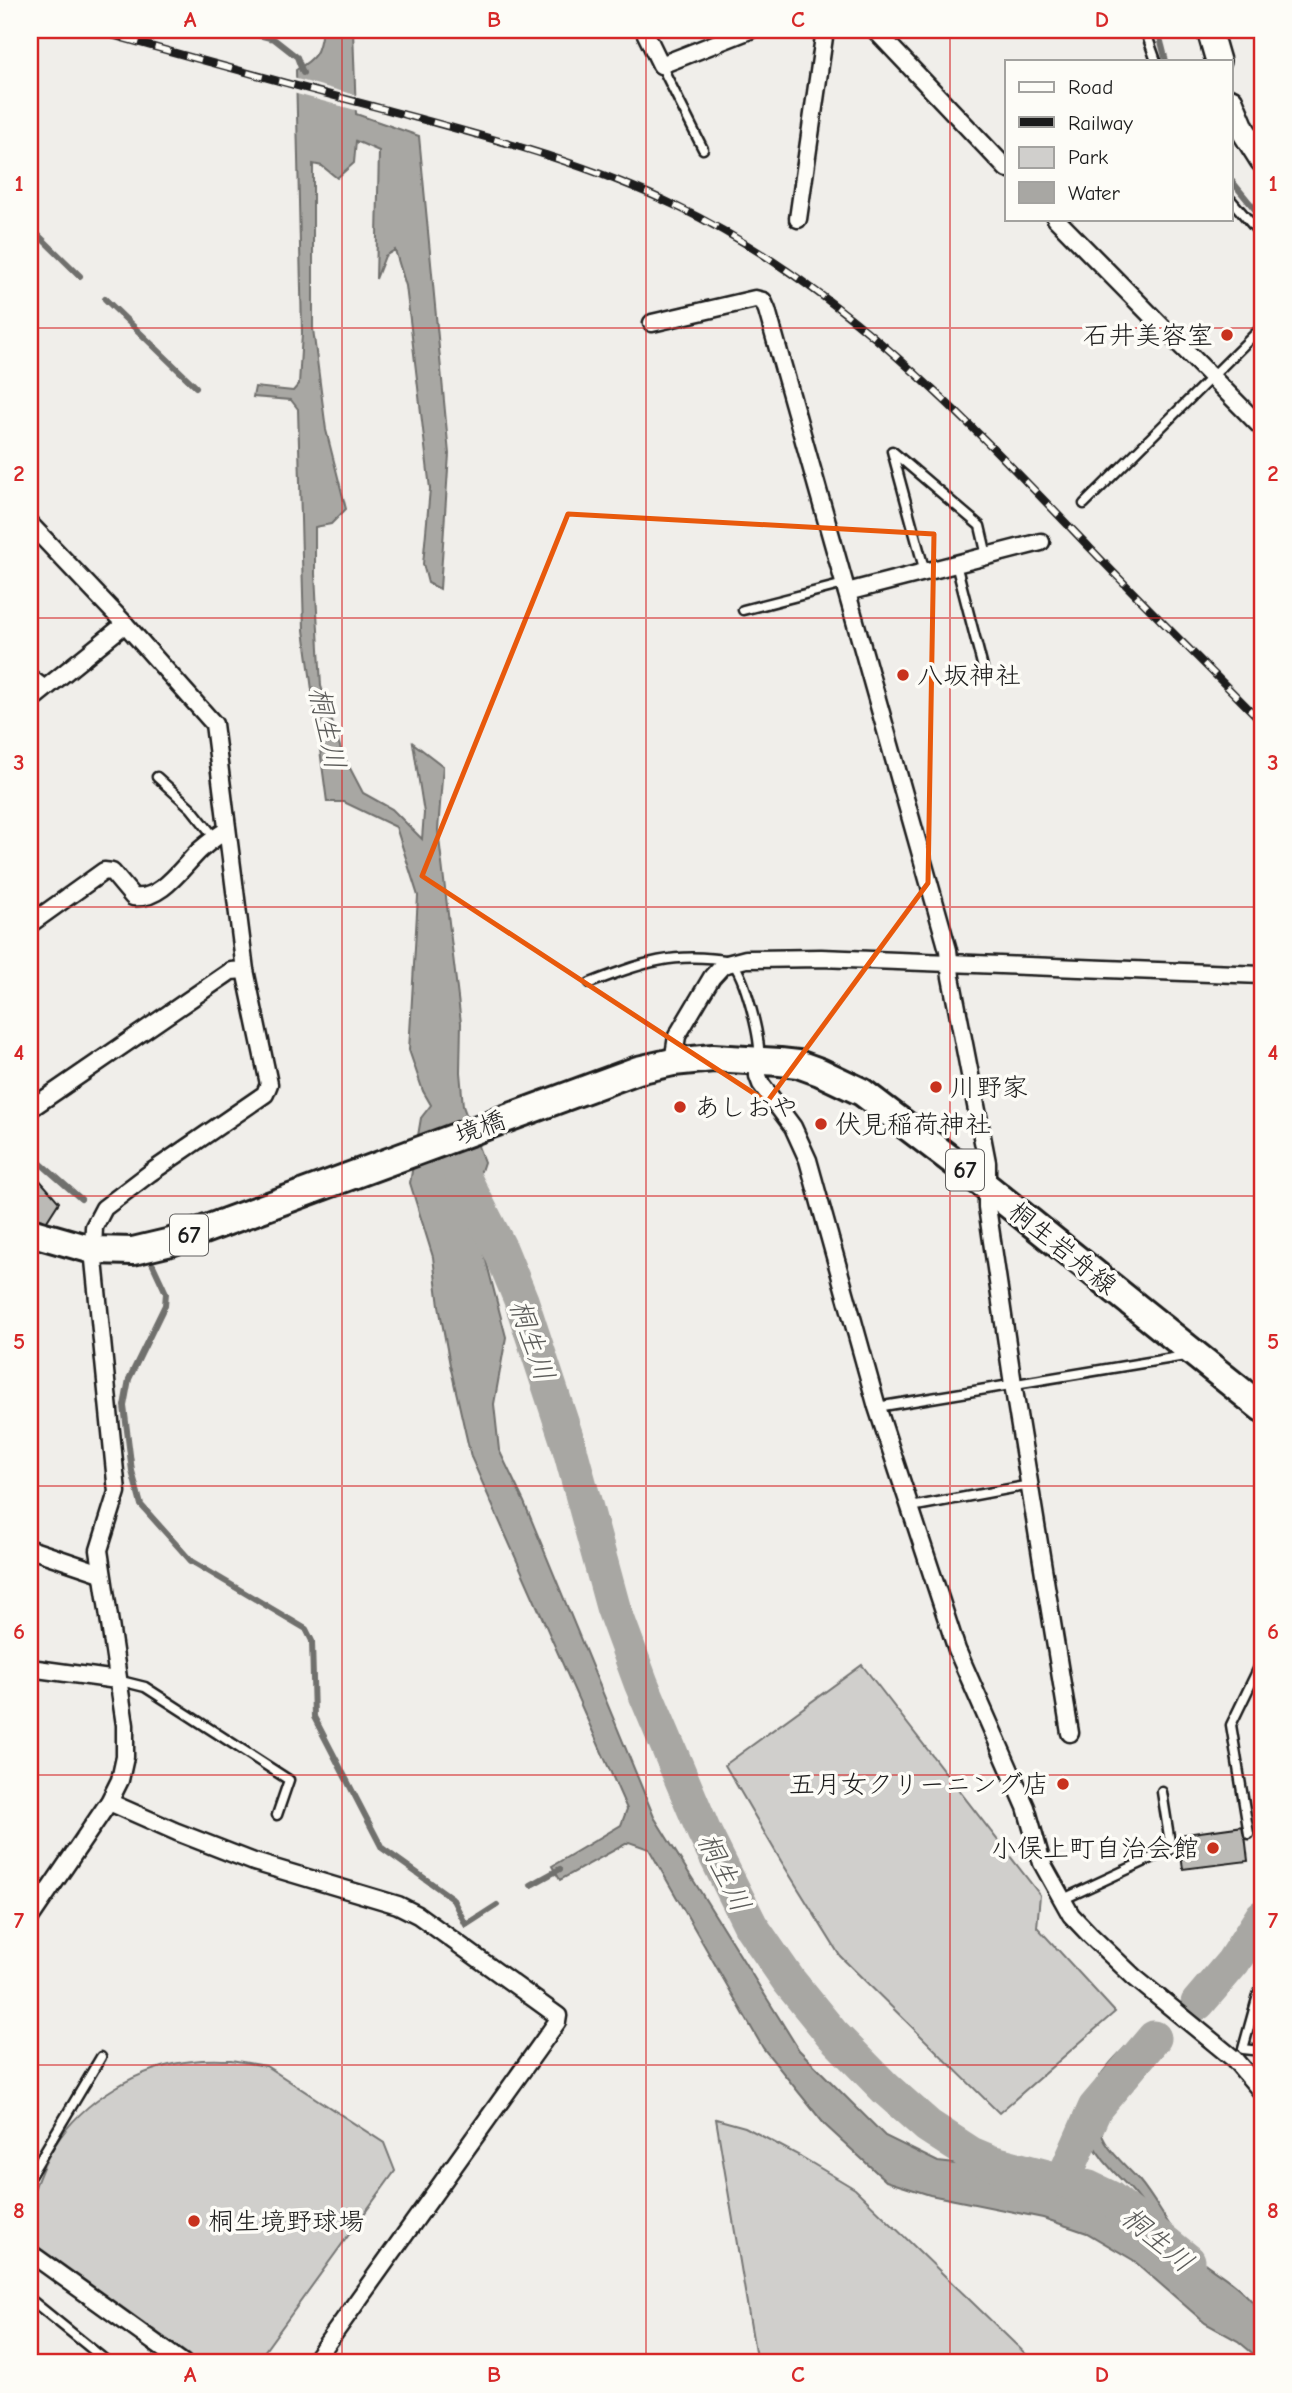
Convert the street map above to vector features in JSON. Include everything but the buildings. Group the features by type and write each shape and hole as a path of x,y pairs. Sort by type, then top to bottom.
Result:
{"main road":[{"path":"1209,30 1218,60"},
{"path":"1232,103 1243,130 1262,160"},
{"name":"桐生岩舟線","path":"618,1077 674,1062 713,1058 798,1064 840,1080 862,1092 987,1187 1262,1408"},
{"name":"境橋","path":"93,1250 133,1251 171,1242 618,1077"},
{"name":"67","path":"30,1232 93,1250"}],"street":[{"path":"644,30 661,65 750,30"},
{"path":"798,219 825,30"},
{"path":"875,30 1005,167"},
{"path":"1057,220 1262,428"},
{"path":"652,323 755,299 763,301 951,964 951,977 987,1161 987,1208 1070,1733"},
{"path":"30,524 125,624 214,724 221,834 269,1084 265,1094 150,1172 104,1208 94,1227 93,1250 117,1492 99,1550 125,1725 125,1757 120,1780 109,1802 30,1918"},
{"path":"846,588 925,572 1041,542"},
{"path":"38,695 125,624"},
{"path":"30,924 104,871 112,872 134,897 149,896 173,880 221,834"},
{"path":"674,1062 677,1037 690,1011 712,977 731,961 780,957 1262,975"},
{"path":"30,1109 231,971 245,970"},
{"path":"758,1061 761,1084 793,1127 807,1160 877,1407 957,1650 1026,1807 1042,1863 1071,1915 1090,1935 1134,1977 1238,2054 1262,2092"},
{"path":"30,1549 101,1573"},
{"path":"30,1668 117,1680"},
{"path":"109,1802 254,1862 408,1910 558,2016 557,2022 313,2363"},
{"path":"30,2253 183,2363"}],"lane":[{"path":"1145,30 1156,60"},
{"path":"661,65 703,149"},
{"path":"1232,201 1262,236"},
{"path":"1084,504 1262,327"},
{"path":"925,572 892,451 980,526 987,556"},
{"path":"956,564 983,667"},
{"path":"743,610 846,588"},
{"path":"30,673 38,695"},
{"path":"158,777 221,834"},
{"path":"590,983 645,962 668,957 707,957 731,961 739,971 759,1036 758,1061"},
{"path":"877,1407 1196,1354"},
{"path":"911,1507 1030,1485"},
{"path":"1249,1834 1231,1725 1262,1661"},
{"path":"117,1680 145,1687 289,1780 277,1815"},
{"path":"1063,1902 1070,1896 1171,1849 1161,1792"},
{"path":"1262,1987 1238,2054 1262,2051"},
{"path":"30,2176 101,2057"},
{"path":"30,2298 109,2363"}],"highlighted area":[{"path":"568,514 934,534 928,883 767,1102 422,876"}],"green space":[{"path":"862,1665 1040,1895 1037,1927 1115,2012 999,2113 840,1956 725,1765"},
{"name":"桐生境野球場","path":"231,2060 266,2066 384,2143 395,2171 256,2363 200,2363 30,2241 29,2209 41,2171 55,2145 81,2114 97,2100 133,2078 173,2064"},
{"path":"716,2119 745,2127 855,2189 1035,2363 757,2363"}],"water":[{"path":"322,30 353,30 356,114 419,136 449,454 440,589 428,583 423,564 430,489 406,286 395,250 385,256 376,279 379,151 356,141 354,163 337,178 322,166 313,164 313,329 326,430 346,509 331,524 315,527 321,686 342,753 363,793 392,809 422,839 424,813 413,743 443,766 438,830 461,1023 460,1072 463,1106 484,1162 481,1171 468,1179 474,1214 506,1337 494,1404 499,1450 524,1502 654,1817 799,2050 885,2136 938,2162 991,2168 1036,2178 1092,2200 1151,2239 1145,2208 1096,2149 1087,2130 1086,2111 1090,2094 1099,2077 1145,2028 1162,2047 1106,2100 1099,2119 1100,2130 1110,2148 1146,2189 1185,2245 1238,2288 1262,2313 1262,2361 1238,2341 1205,2323 1133,2260 1087,2233 1043,2218 930,2195 886,2181 825,2125 763,2048 649,1849 629,1842 560,1880 552,1866 621,1825 627,1809 471,1457 450,1365 433,1257 410,1183 421,1118 431,1105 423,1091 409,1050 418,896 396,827 344,802 327,802 304,630 298,409 291,400 253,397 255,387 293,391 299,384 302,333 296,70 315,54"}],"pier":[{"path":"293,78 359,96 359,111 293,93"}],"waterway":[{"name":"桐生川","path":"239,30 274,39 297,57 303,73"},
{"path":"1158,30 1166,60"},
{"path":"1232,181 1262,218"},
{"path":"30,227 80,276"},
{"path":"105,299 196,387"},
{"name":"桐生川","path":"450,1151 501,1251 521,1300 569,1446 613,1607 641,1683 704,1832 751,1926 789,1981 832,2034 886,2089 928,2126 971,2154 990,2162 1089,2188 1110,2198 1188,2261"},
{"path":"30,1154 81,1199"},
{"path":"153,1265 166,1293 165,1305 129,1379 124,1406 132,1471 141,1505 191,1561 306,1629 312,1641 314,1717 382,1848 452,1898 466,1925 497,1905"},
{"path":"531,1885 560,1869"},
{"path":"1198,2003 1233,1962 1262,1917"},
{"path":"1063,2180 1095,2108 1154,2038"}],"railway":[{"path":"93,30 532,151 641,190 736,238 792,274 846,314 948,404 1262,722"}],"place":[{"name":"石井美容室","path":"1227,335"},
{"name":"八坂神社","path":"903,675"},
{"name":"川野家","path":"936,1087"},
{"name":"あしおや","path":"680,1107"},
{"name":"伏見稲荷神社","path":"821,1124"},
{"name":"五月女クリーニング店","path":"1063,1784"},
{"name":"小俣上町自治会館","path":"1213,1848"},
{"name":"桐生境野球場","path":"194,2221"}]}
